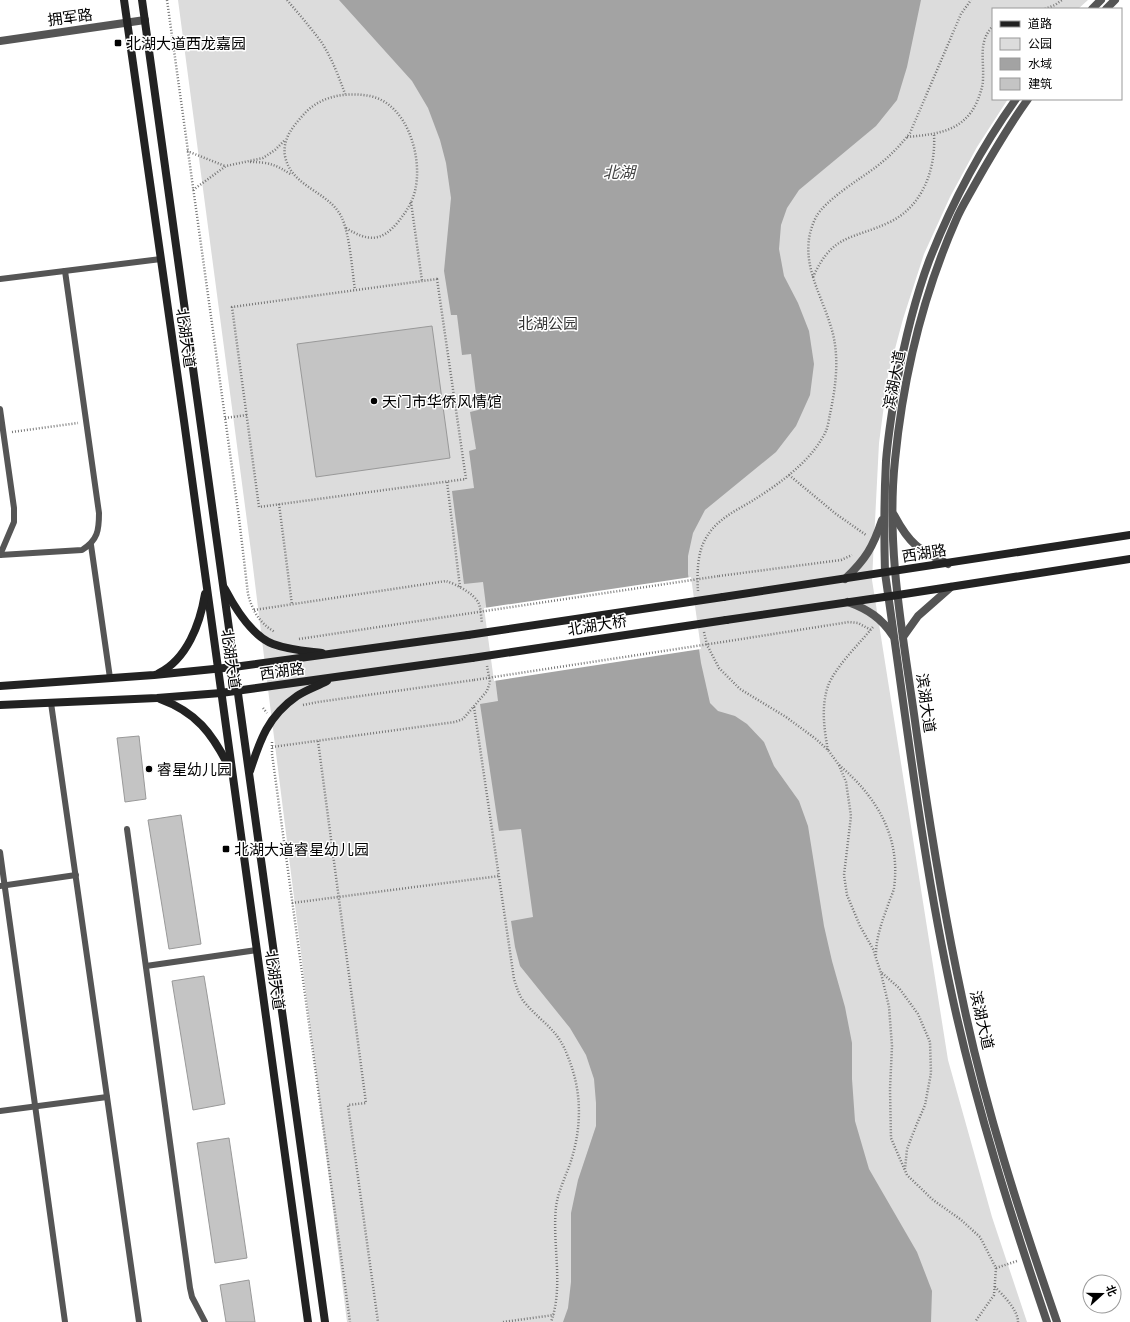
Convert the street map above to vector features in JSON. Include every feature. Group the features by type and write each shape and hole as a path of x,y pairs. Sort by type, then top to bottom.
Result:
{"main road":[{"name":"北湖大道","path":"124,0 308,1322"},
{"name":"北湖大道","path":"142,0 325,1322"},
{"name":"西湖路","path":"723,597 948,564 1130,535"},
{"path":"848,602 889,597 1130,559"},
{"path":"222,583 240,612 260,636 272,644 331,655"},
{"path":"154,675 166,669 177,660 189,643 196,629 203,607 206,586"},
{"name":"北湖大桥","path":"468,635 723,597"},
{"name":"北湖大桥","path":"472,658 848,602"},
{"name":"西湖路","path":"0,686 154,675 234,667 331,655 468,635"},
{"name":"西湖路","path":"0,705 157,698 221,693 472,658"},
{"path":"249,774 262,736 269,724 277,715 297,696 335,678"},
{"path":"157,698 176,705 195,718 208,731 220,748 232,773"}],"street":[{"path":"1093,8 1101,0"},
{"path":"1107,8 1115,0"},
{"name":"拥军路","path":"0,41 127,24 145,20"},
{"name":"滨湖大道","path":"1015,100 1001,119 949,213 928,262 914,307 902,354 893,404 886,460 888,513 903,637 925,796 962,999 985,1093 1010,1183 1056,1322"},
{"name":"滨湖大道","path":"1027,100 1009,125 961,211 938,267 924,311 912,358 903,404 888,513 885,573 916,797 953,1001 996,1163 1025,1258 1047,1322"},
{"path":"845,579 866,557 888,513 913,543 928,554 948,564"},
{"path":"903,637 918,616 951,587"},
{"path":"848,602 861,607 880,619 887,626 894,638"}],"lane":[{"path":"0,280 161,259"},
{"path":"65,271 99,513 99,527 91,545 110,678"},
{"path":"0,409 14,508 14,522 0,555 82,550 91,545"},
{"path":"51,703 139,1322"},
{"path":"127,829 190,1288 192,1297 205,1322"},
{"path":"0,852 2,885 65,1322"},
{"path":"2,885 76,875"},
{"path":"146,966 257,950"},
{"path":"0,1111 107,1097"}],"path":[{"path":"167,0 250,605 263,623 276,633"},
{"path":"286,0 322,45 337,73 345,94"},
{"path":"698,595 698,561 705,539 719,521 766,492 789,475 810,455 826,431 833,400 836,375 835,349 832,328 813,278 808,259 810,235 817,216 832,199 878,166 900,146 907,137 920,111 961,14 971,0"},
{"path":"1048,8 1062,0"},
{"path":"907,137 934,134 957,126 974,108 982,90 982,47 985,38 992,28"},
{"path":"294,176 287,165 284,150 286,140 293,127 307,111 324,100 345,94 358,94 374,97 389,105 402,119 410,133 416,151 417,168 415,190 411,202 408,210 386,234 375,238 365,238 346,228"},
{"path":"813,278 820,263 836,245 846,238 890,222 912,206 928,181 935,151 934,134"},
{"path":"193,190 226,166 263,158 286,140"},
{"path":"187,152 226,166"},
{"path":"246,162 265,162 276,166 294,176 334,206 341,216 346,228 355,290"},
{"path":"411,202 422,281"},
{"path":"437,279 466,479 259,507 232,307 422,281 437,279"},
{"path":"225,418 247,415"},
{"path":"4,433 86,422"},
{"path":"789,475 836,514 875,541"},
{"path":"447,482 460,587"},
{"path":"279,504 292,605"},
{"path":"295,639 719,576 841,560 849,558 857,553"},
{"path":"828,750 824,725 825,701 828,686 838,670 880,619"},
{"path":"299,708 304,705 318,702 474,680 849,622 858,623 871,630"},
{"path":"704,631 707,646 719,668 740,689 816,739 869,795 884,818 891,841 894,865 894,889 876,941 876,958"},
{"path":"474,707 514,979 518,992 525,1003 551,1028 562,1042 575,1078 579,1099 577,1136 556,1206 555,1228 557,1286 554,1316 551,1322"},
{"path":"274,739 272,744 272,754 350,1322"},
{"path":"318,741 366,1103 348,1105 378,1322"},
{"path":"839,765 846,782 851,816 844,874 847,895 860,926 873,949 881,973 889,1007 892,1046 890,1089 891,1138 907,1176 933,1200 960,1219 980,1236 996,1268 994,1295 975,1322"},
{"path":"292,903 499,876"},
{"path":"881,973 899,988 918,1014 930,1042 931,1074 926,1105 907,1149 905,1172"},
{"path":"996,1268 1025,1258"},
{"path":"995,1286 1006,1297 1018,1318 1018,1322"},
{"path":"503,1322 554,1316"}],"green space":[{"name":"北湖公园","path":"178,0 1088,0 1079,8 992,8 992,100 1007,100 977,147 950,197 924,254 903,319 888,375 879,443 872,580 948,1060 992,1217 1027,1322 347,1322 252,559"}],"water":[{"name":"北湖","path":"339,0 921,0 907,67 897,100 876,126 799,190 787,208 781,225 779,249 784,276 798,303 809,331 814,364 810,395 796,426 776,452 705,510 693,533 688,556 688,574 701,663 710,703 718,711 735,716 747,724 764,742 774,766 799,801 808,826 824,926 845,1007 852,1043 852,1079 855,1121 869,1169 917,1252 932,1291 931,1322 563,1322 568,1308 571,1282 571,1213 578,1180 596,1126 594,1079 586,1055 570,1028 520,966 515,947 511,921 533,917 521,829 499,831 480,704 498,701 483,582 464,584 452,491 474,488 469,451 476,449 470,412 478,410 471,354 462,355 457,315 451,315 444,271 451,198 446,163 440,140 428,108 412,81"}],"pier":[{"path":"691,577 701,649 494,681 484,608"}],"building":[{"name":"天门市华侨风情馆","path":"432,326 450,458 316,477 297,344"},
{"path":"139,736 146,799 125,802 117,738"},
{"path":"181,815 201,944 169,949 148,820"},
{"path":"204,976 225,1104 193,1110 172,981"},
{"path":"229,1138 247,1258 215,1263 197,1143"},
{"path":"249,1280 255,1322 226,1322 220,1285"}],"place":[{"name":"北湖大道西龙嘉园","path":"118,43"},
{"name":"天门市华侨风情馆","path":"374,401"},
{"name":"睿星幼儿园","path":"149,769"},
{"name":"北湖大道睿星幼儿园","path":"226,849"}]}
